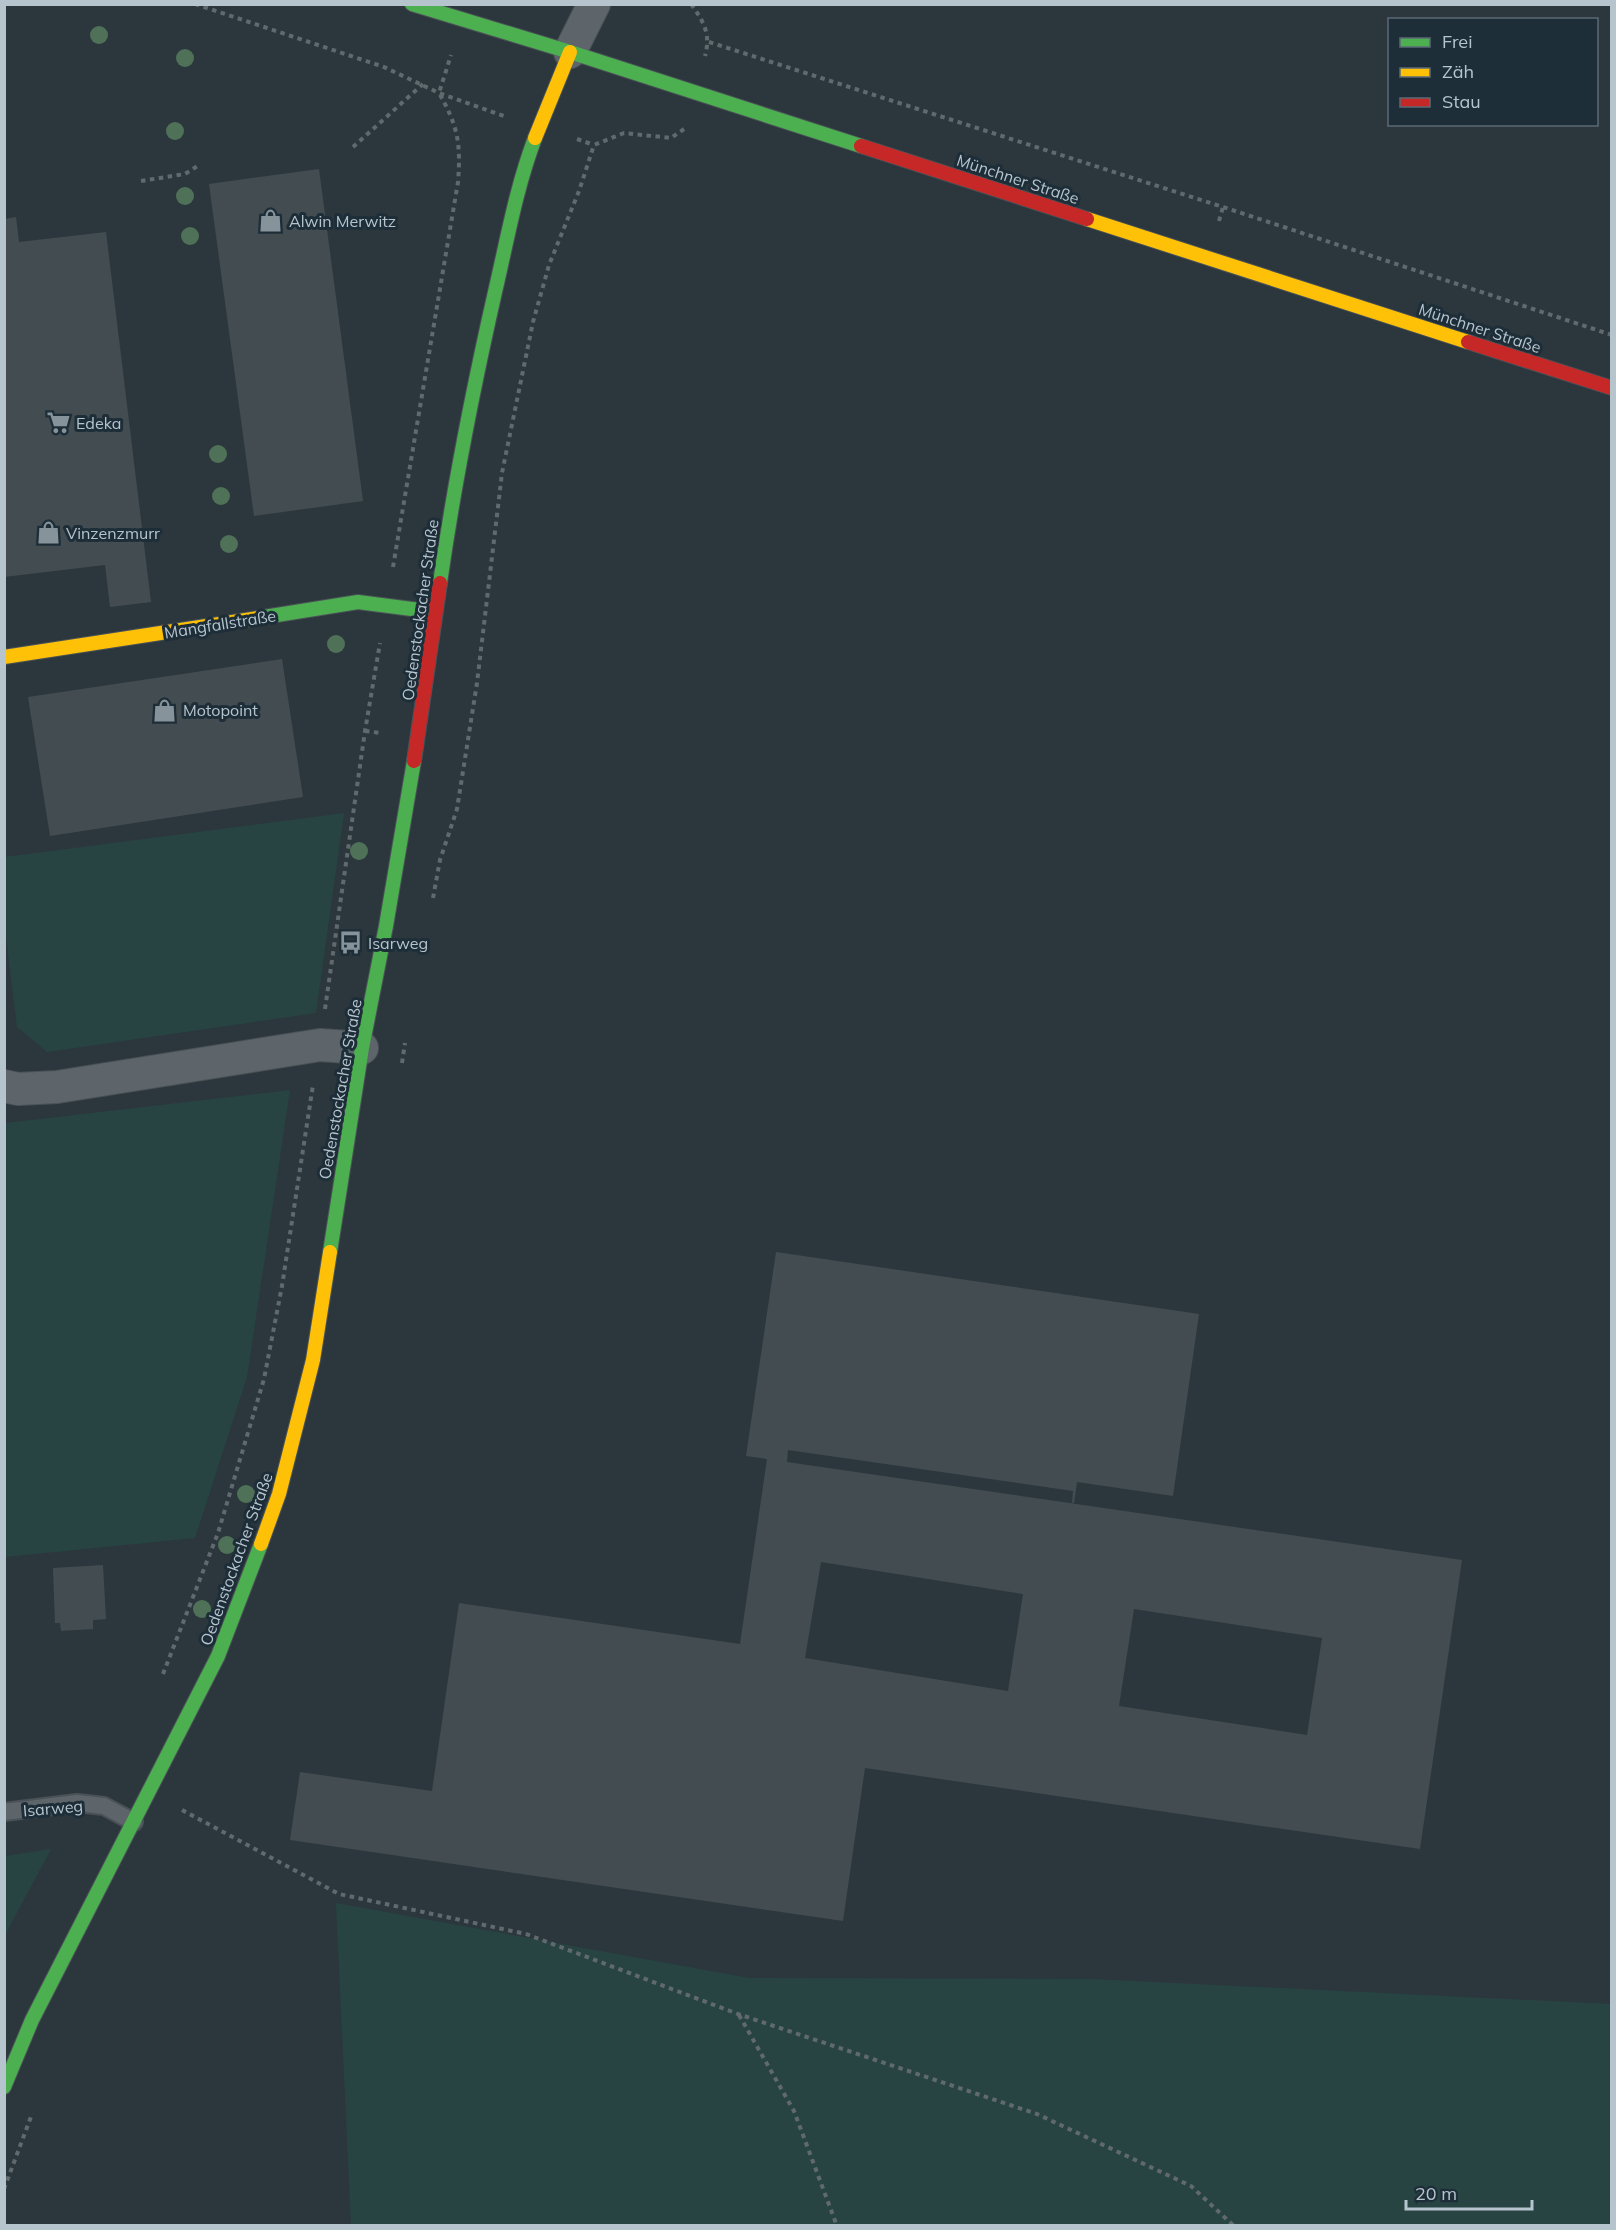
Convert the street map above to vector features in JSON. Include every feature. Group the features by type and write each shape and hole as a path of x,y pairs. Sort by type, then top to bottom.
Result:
{"street":[{"name":"Münchner Straße","path":"412,4 570,52 1611,388"},
{"path":"570,52 594,4"},
{"name":"Oedenstockacher Straße","path":"4,2087 32,2020 218,1656 279,1494 313,1360 362,1048 386,926 418,739 452,496 517,196 538,127 570,52"},
{"name":"Mangfallstraße","path":"4,657 358,603 387,604 435,612"},
{"path":"4,1086 18,1089 57,1087 320,1045 362,1048"}],"lane":[{"name":"Isarweg","path":"4,1812 76,1803 104,1806 134,1822"}],"path":[{"path":"195,4 384,67 439,93 594,145"},
{"path":"692,4 705,27 709,42 1234,210 1611,335"},
{"path":"162,1675 218,1533 264,1379 282,1286 320,1045 365,731 458,182 458,141 453,117 439,93 463,20"},
{"path":"353,147 423,84"},
{"path":"141,181 185,174 199,165"},
{"path":"148,1794 339,1894 526,1934 738,2014 1037,2114 1191,2186 1234,2226"},
{"path":"738,2014 794,2111 837,2226"}],"green space":[{"path":"344,813 316,1013 47,1052 17,1027 5,928 5,857"},
{"path":"290,1090 247,1377 195,1538 5,1557 5,1123"},
{"path":"51,1849 5,1935 5,1856"},
{"path":"336,1903 749,1978 1092,1979 1611,2004 1611,2225 351,2225"}],"building":[{"path":"319,169 363,501 254,516 209,184"},
{"path":"16,217 19,242 106,232 151,602 110,607 105,565 4,577 4,219"},
{"path":"282,659 303,797 50,836 28,697"},
{"path":"776,1252 1199,1314 1173,1496 1077,1482 1074,1503 1072,1503 1073,1491 788,1450 787,1462 1462,1560 1420,1849 865,1768 843,1921 290,1840 300,1772 432,1791 459,1603 740,1644 767,1459 746,1456","holes":["821,1562 1023,1594 1008,1691 805,1658","1134,1609 1322,1638 1307,1735 1119,1706"]},
{"path":"103,1565 106,1619 93,1620 93,1629 61,1631 60,1623 55,1623 53,1568"}],"traffic: fast":[{"path":"412,4 570,52 861,146"},
{"path":"440,583 479,365 512,215 535,138"},
{"path":"258,618 358,602 435,612"},
{"path":"330,1252 362,1048 386,926 414,761"},
{"path":"4,2087 32,2020 218,1656 261,1544"}],"traffic: slow":[{"path":"535,138 570,52"},
{"path":"1087,219 1468,342"},
{"path":"4,657 258,618"},
{"path":"261,1544 279,1494 313,1360 330,1252"}],"traffic: jam":[{"path":"861,146 1087,219"},
{"path":"1468,342 1612,388"},
{"path":"414,761 440,583"}],"place":[{"name":"Alwin Merwitz","path":"271,221"},
{"name":"Edeka","path":"58,423"},
{"name":"Vinzenzmurr","path":"48,533"},
{"name":"Motopoint","path":"165,710"},
{"name":"Isarweg","path":"350,943"}]}
